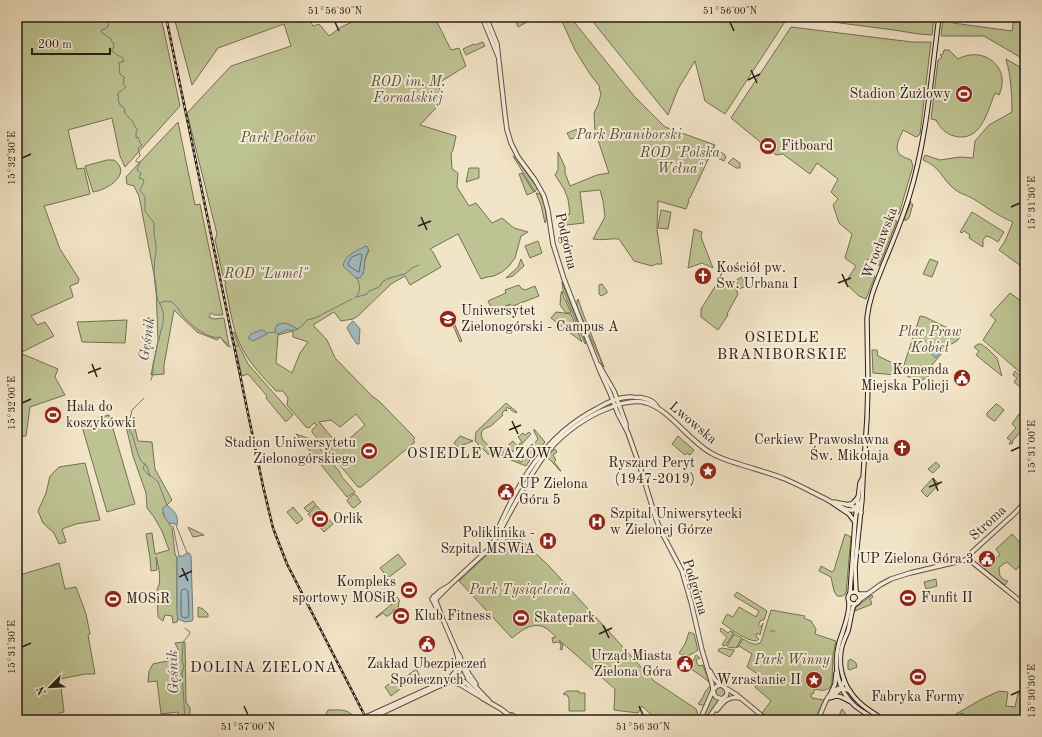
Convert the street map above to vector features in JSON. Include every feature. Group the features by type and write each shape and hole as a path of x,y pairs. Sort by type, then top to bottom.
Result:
{"street":[{"path":"482,17 498,57"},
{"path":"486,17 497,44 498,57"},
{"name":"Wrocławska","path":"857,593 855,588 855,562 861,513 867,409 868,309 872,293 901,222 917,167 924,134 939,17"},
{"name":"Podgórna","path":"498,57 507,130 511,144 544,196 559,265 571,299 596,360 609,380 615,400 626,424 626,428 656,519 683,575 713,690"},
{"name":"Lwowska","path":"615,400 627,397 640,398 653,402 699,445 711,453 726,460 783,479 834,504 850,510 857,508"},
{"path":"460,681 457,677 460,667 459,654 444,622 440,609 434,599 484,555 498,537 515,494 531,468 550,443 570,425 583,416 596,408 615,400"},
{"name":"Lwowska","path":"504,520 543,457 550,448 568,432 594,415 628,401 636,401 657,407"},
{"path":"594,415 596,408"},
{"path":"550,443 550,448"},
{"name":"Wrocławska","path":"850,593 855,522 860,482 863,478"},
{"path":"847,505 855,502 859,496"},
{"name":"Lwowska","path":"825,499 857,508"},
{"name":"Wrocławska","path":"857,508 862,500"},
{"name":"Stroma","path":"966,560 970,554 1011,517 1025,502"},
{"path":"834,504 851,516 855,522"},
{"path":"857,508 861,513"},
{"path":"884,720 862,705 850,692 844,680 841,667 842,647 853,607 858,601 880,585 894,578 966,560 972,563 1025,605"},
{"path":"818,720 835,684 837,656 849,608 848,597 850,593 864,595 870,593"},
{"path":"857,593 859,598 858,601"},
{"path":"849,602 855,604"},
{"path":"460,660 470,681 490,702"},
{"path":"448,681 455,672 460,660"},
{"path":"460,660 478,689"},
{"name":"Podgórna","path":"706,663 712,675 721,685"},
{"path":"836,666 842,688 852,703"},
{"path":"367,720 448,681 462,671 465,672"},
{"path":"460,681 466,680 467,676"},
{"path":"448,681 456,680 465,682 482,698"},
{"path":"829,699 842,688 844,680"},
{"path":"448,681 459,684 520,720"},
{"path":"700,720 713,690 717,686 721,685 737,695 768,720"},
{"path":"359,720 435,687"},
{"path":"726,688 726,696"},
{"path":"831,693 836,689 842,688 850,692"},
{"path":"713,690 716,698 722,699"},
{"path":"712,715 722,699 726,696 732,694 741,699"},
{"path":"829,699 835,696 840,696 875,720"},
{"path":"707,720 728,698 733,697 741,699"},
{"path":"507,713 515,720"}],"green space":[{"path":"17,17 161,17 180,106 125,167 120,156 112,118 68,130 77,169 84,168 90,194 44,206 60,249 79,279 78,283 70,286 73,297 31,316 37,325 45,322 54,336 20,353 58,369 55,377 65,395 30,407 26,436 17,437"},
{"path":"174,17 308,17 313,26 319,24 329,36 341,27 363,17 452,17 437,22 451,50 459,48 466,66 437,84 444,97 420,125 456,136 451,153 452,169 458,173 457,187 469,206 476,203 492,223 502,218 514,228 528,232 521,236 515,258 509,266 494,276 481,279 458,234 430,249 441,267 410,285 405,276 391,284 353,319 341,321 334,312 313,325 327,340 335,358 415,438 413,440 415,442 361,487 358,487 312,432 317,425 314,423 309,428 306,427 287,405 288,398 283,391 276,391 262,376 250,361 239,343 215,240 217,234 187,113 231,66 291,46 284,24 218,48 192,85","holes":["369,250 365,260 363,274 356,278 353,274 352,253","293,331 293,337 308,342 300,353 292,373 276,363 278,335","356,414 365,425 340,447 319,422 331,420 340,427"]},
{"path":"514,17 536,17 518,27"},
{"name":"Park Braniborski","path":"560,17 570,17 634,96 665,127 715,145 690,198 688,199 689,201 686,209 658,201 657,229 662,264 652,266 634,261 619,239 593,239 605,217 600,190 580,192 584,223 566,225 564,215 570,214 568,199 564,189 555,175 558,170 558,152 565,167 565,173 570,186 597,175 609,173 595,131 594,113 601,94 600,87 575,50"},
{"path":"589,17 788,17 725,114 705,101 695,61 678,89 668,115"},
{"path":"794,17 934,17 932,35"},
{"path":"943,17 950,17 953,23 1012,31 1014,17 1025,17 1025,60 984,36 941,36"},
{"path":"791,27 912,42 931,42 920,134 916,137 903,130 897,147 899,153 903,157 911,160 913,166 899,214 891,213 890,219 897,221 879,266 868,259 862,267 875,276 866,299 859,296 845,283 856,266 845,258 852,234 839,223 833,205 838,199 831,192 838,179 817,163 810,174 783,154 776,155 731,118"},
{"path":"483,42 485,46 466,55 463,49"},
{"name":"Stadion Żużlowy","path":"944,50 949,50 958,59 967,55 985,57 993,61 1002,76 1002,85 999,95 995,93 982,124 971,135 963,137 948,134 941,128 936,120 931,119 938,60 942,57 940,55 943,54"},
{"path":"1006,59 1025,70 1025,269 999,250 1005,241 1013,222 1007,220 972,198 955,190 937,169 923,160 925,155 940,160 960,157 973,158 975,141 989,125 1012,112 1011,86"},
{"path":"178,122 195,205 200,204 223,315 215,315 211,313 209,317 214,319 224,318 229,346 220,337 217,340 197,332 174,310 164,365 164,374 151,375 158,341 156,285 139,196 134,186 127,184 126,177"},
{"path":"577,129 580,137 570,139 567,133"},
{"path":"716,150 724,154 726,157 724,161 713,156"},
{"path":"513,156 537,188 535,192"},
{"path":"733,158 740,163 740,168 736,168 728,163"},
{"path":"107,160 114,160 119,165 121,171 119,176 111,185 99,191 93,192 85,166"},
{"path":"469,168 479,168 479,178 466,182"},
{"path":"522,173 534,192 527,195 519,174"},
{"path":"536,193 540,194 544,204 546,213 545,223 541,205"},
{"path":"911,201 906,214 910,204 913,204 909,218 905,221 905,218 903,221"},
{"path":"661,210 671,212 668,229 658,228"},
{"path":"972,212 1004,232 998,242 986,236 983,240 983,247 969,238 970,235 964,231 962,233 960,232"},
{"path":"694,229 702,232 701,237 713,268 702,263 688,268"},
{"path":"538,241 542,253 530,258 525,246"},
{"path":"521,259 524,266 513,276 506,278 518,267"},
{"path":"930,259 938,262 932,277 923,274"},
{"path":"721,277 734,284 738,294 727,314 728,315 718,330 701,317 701,309"},
{"path":"742,277 746,286 739,289 736,280"},
{"path":"562,282 586,343 585,344 563,290"},
{"path":"602,284 607,293 601,296 599,294 599,285"},
{"path":"519,285 525,290 535,286 539,296 505,309 504,307 511,304 493,311 488,301 506,293 505,290"},
{"path":"562,291 571,313 566,313 560,305"},
{"path":"1010,293 1025,304 1025,370 1022,374 983,340 996,320 990,315"},
{"path":"578,299 584,316 604,367 577,307"},
{"path":"556,312 571,314 582,342 551,318"},
{"name":"Plac Praw Kobiet","path":"920,316 960,334 957,341 948,346 932,365 932,373 921,382 918,382 902,373 898,375 873,373 872,350 877,350 878,356 903,368"},
{"path":"451,318 462,341 460,342 451,320"},
{"path":"127,320 125,343 82,342 77,322"},
{"path":"234,332 248,364 293,415 287,421 285,421 266,398 267,396 248,374 242,376 232,333"},
{"path":"981,344 988,349 997,358 1002,376 976,355 979,351 974,347"},
{"path":"1015,371 1025,380 1025,391 1014,382 1017,378 1013,375"},
{"path":"506,403 517,412 516,413 507,407 507,411 505,410 502,413 503,415 491,426 484,429 481,435 483,440 495,453 507,456 509,451 512,454 511,456 521,462 526,456 530,460 526,466 499,455 488,454 475,441 476,432"},
{"path":"996,404 1004,410 994,421 987,416 987,413"},
{"path":"1019,414 1025,419 1025,426 1012,442 1013,443 1009,444 1011,441 1007,438 1016,428 1012,424"},
{"path":"109,415 135,504 107,512 81,423"},
{"path":"130,420 133,420 138,441 152,442 155,469 172,500 165,507 163,514 172,528 175,554 177,558 178,619 177,622 173,623 172,616 165,615 163,621 158,617 157,591 160,582 159,571 156,557 157,570 151,571 146,534 152,533 155,554 169,550 162,531 147,508 146,493 133,456 126,426"},
{"path":"534,429 545,442 531,459 527,456 528,455 526,455 538,439"},
{"path":"529,432 531,434 520,446 519,444 522,442 518,437 523,433 525,435"},
{"path":"296,434 313,440 355,492 347,497"},
{"path":"460,436 473,441 458,447 454,443"},
{"path":"678,436 694,450 690,455 687,453 685,455 672,444"},
{"path":"513,441 518,447 513,452 510,448 500,453"},
{"path":"497,447 499,449 496,451 499,453 493,450"},
{"path":"555,449 557,452 553,455 556,460 554,462 561,471 547,457"},
{"path":"936,462 940,466 933,473 928,469"},
{"path":"85,463 100,520 76,524 62,529 66,542 59,544 54,533 43,523 38,511 46,493 50,476 59,467"},
{"path":"933,478 939,484 927,497 921,491"},
{"path":"354,494 361,502 354,508 347,501"},
{"path":"313,501 316,505 308,512 304,508"},
{"name":"Orlik","path":"317,506 333,524 324,532 308,514"},
{"path":"293,507 303,519 297,524 287,512"},
{"path":"188,527 204,535 193,537"},
{"name":"Park Tysiąclecia","path":"514,533 548,565 654,681 696,709 698,715 696,720 657,720 642,706 638,713 614,710 615,689 559,640 563,645 562,650 560,649 560,643 553,643 552,638 556,637 547,629 539,626 531,626 512,638 459,581 490,552"},
{"path":"845,534 851,537 846,593 842,596 837,596 834,591 831,577 819,571 821,566 832,572 834,570"},
{"path":"1012,534 1025,548 1025,567 1023,569 1019,566 1016,570 1007,562 1002,565 999,568 1000,576 1004,580 1008,581 1005,585 984,569 1000,555 996,549"},
{"path":"398,554 406,564 388,578 380,568"},
{"path":"59,563 65,589 76,587 86,614 95,674 85,674 60,679 64,712 59,713 59,720 17,720 17,576"},
{"path":"936,579 937,586 926,589 924,582"},
{"path":"737,592 767,611 764,620 761,620 758,625 761,627 763,623 760,635 757,633 756,636 759,639 756,641 743,637 722,623 727,614 733,617 739,607 756,617 759,611 734,596"},
{"path":"872,595 873,597 870,599 872,604 855,611 856,607"},
{"path":"397,597 400,601 398,609 393,610 394,611 388,616 383,613 376,618 397,600"},
{"path":"198,607 203,609 208,614 208,617 198,617"},
{"name":"Park Winny","path":"771,610 805,616 804,618 811,621 816,629 815,634 836,641 833,655 831,687 823,690 815,689 813,694 811,694 812,698 824,700 815,720 771,720 762,713 771,701 755,687 761,676 747,667 752,654 739,646 737,648 743,639 754,644 761,642"},
{"path":"721,628 728,633 730,631 734,633 725,646 722,645 727,637 720,631"},
{"path":"689,632 694,634 698,650 686,656 679,653 685,644"},
{"path":"734,634 742,638 736,648 728,647 727,646"},
{"path":"185,642 186,702 190,708 190,720 178,720 178,712 161,714 157,681 148,682 149,671 153,664 176,659 178,649 175,643"},
{"path":"722,648 734,651 730,657 718,651"},
{"path":"696,655 700,658 696,660 697,663 699,666 703,665 709,682 691,669 691,665"},
{"path":"851,659 856,663 857,667 850,670 848,669 848,661"},
{"path":"416,669 420,676 410,683 406,677"},
{"path":"402,675 408,683 391,696 385,687"},
{"path":"711,686 712,688 705,705 698,704 705,692"},
{"path":"718,687 722,687 725,692 722,697 718,697 715,694 715,690"},
{"path":"567,691 579,691 579,693 585,693 585,711 569,711 569,699 567,695 563,694"},
{"path":"999,691 1008,692 1006,706 1015,707 1018,693 1025,694 1025,720 1019,718 1014,720 965,720 967,718 963,713 958,715 956,714 980,700"},
{"path":"713,695 719,700 707,718 704,715"},
{"path":"842,709 848,717 846,720 837,720"},
{"path":"328,710 347,711 356,719 320,720 327,716 326,714"}],"water":[{"path":"366,246 368,247 368,250 365,259 364,271 360,278 356,278 343,266 344,262 352,253"},
{"path":"353,321 360,329 359,344 357,344 347,328"},
{"path":"285,323 297,330 286,330 279,334 276,333 275,329 277,325"},
{"path":"261,330 265,331 267,334 253,341 248,338 251,334"},
{"path":"937,345 942,350 936,358 930,353"},
{"path":"167,505 177,516 177,525 169,523 163,512 163,508"},
{"path":"187,553 191,556 193,619 192,621 185,622 178,619 177,614 177,558"}],"waterway":[{"name":"Gęśnik","path":"111,17 107,28 101,32 111,39 114,47 112,51 118,56 121,56 124,61 118,63 120,65 120,74 125,78 123,79 123,84 126,87 118,93 118,100 125,112"},
{"name":"Gęśnik","path":"124,112 138,130 136,132 136,138 138,137 142,145 138,148 140,156 136,162 140,162 137,170 141,173 139,178 143,179 144,182 140,190 145,197 145,211 154,223 156,251"},
{"name":"Gęśnik","path":"151,380 163,319 155,286 154,269 156,252"},
{"path":"356,297 367,294 387,279 405,274 412,268 419,265"},
{"path":"355,298 359,293 360,288 357,278"},
{"path":"297,329 307,320 315,318 352,299"},
{"path":"160,303 165,301 172,302 184,317 196,328 211,336 220,337 227,346 231,347"},
{"path":"266,333 275,332"},
{"name":"Gęśnik","path":"144,398 132,410 130,419 127,423 141,461 147,466 150,476"},
{"name":"Gęśnik","path":"145,464 143,468 158,482 167,505"},
{"path":"176,525 187,553"},
{"path":"173,526 179,556"},
{"name":"Gęśnik","path":"185,628 190,632 183,642 182,661 184,666 182,673 185,720"},
{"path":"770,631 775,632"},
{"path":"798,652 816,661"},
{"path":"821,662 827,665"}],"railway":[{"path":"166,17 273,528 287,564 367,720"}],"place":[{"name":"Stadion Żużlowy","path":"964,94"},
{"name":"Fitboard","path":"768,146"},
{"name":"Kościół pw. Św. Urbana I","path":"703,276"},
{"name":"Uniwersytet Zielonogórski - Campus A","path":"448,319"},
{"name":"Komenda Miejska Policji","path":"962,378"},
{"name":"Hala do koszykówki","path":"53,415"},
{"name":"Cerkiew Prawosławna Św. Mikołaja","path":"902,448"},
{"name":"Stadion Uniwersytetu Zielonogórskiego","path":"369,451"},
{"name":"Ryszard Peryt (1947-2019)","path":"708,471"},
{"name":"UP Zielona Góra 5","path":"506,492"},
{"name":"Orlik","path":"320,519"},
{"name":"Szpital Uniwersytecki w Zielonej Górze","path":"597,522"},
{"name":"Poliklinika - Szpital MSWiA","path":"548,541"},
{"name":"UP Zielona Góra 3","path":"987,559"},
{"name":"Kompleks sportowy MOSiR","path":"409,590"},
{"name":"Funfit II","path":"908,598"},
{"name":"MOSiR","path":"113,599"},
{"name":"Klub Fitness","path":"401,616"},
{"name":"Skatepark","path":"521,618"},
{"name":"Zakład Ubezpieczeń Społecznych","path":"427,644"},
{"name":"Urząd Miasta Zielona Góra","path":"685,664"},
{"name":"Fabryka Formy","path":"918,677"},
{"name":"Wzrastanie II","path":"814,680"}],"district":[{"name":"OSIEDLE BRANIBORSKIE","path":"782,346"},
{"name":"OSIEDLE WAZÓW","path":"480,454"},
{"name":"DOLINA ZIELONA","path":"264,668"}],"park label":[{"name":"ROD im. M. Fornalskiej","path":"408,90"},
{"name":"Park Poetów","path":"278,138"},
{"name":"ROD \"Polska Wełna\"","path":"680,162"},
{"name":"ROD \"Lumel\"","path":"266,274"}]}
